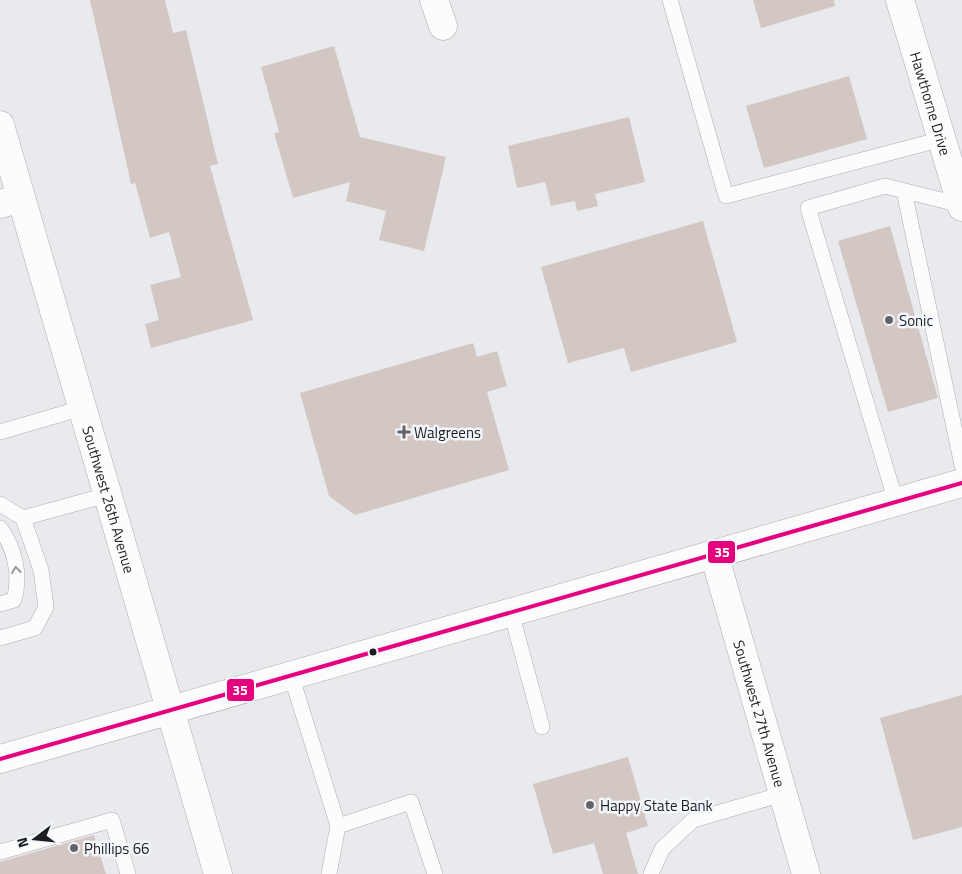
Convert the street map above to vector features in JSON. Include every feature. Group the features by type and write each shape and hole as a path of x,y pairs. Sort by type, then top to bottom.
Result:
{"main road":[{"path":"434,0 443,26"},
{"name":"Hawthorne Drive","path":"900,0 962,206"},
{"name":"Southwest 26th Avenue","path":"0,125 11,201 82,408 218,874"},
{"path":"0,759 962,483"},
{"name":"Southwest 27th Avenue","path":"714,554 806,874"}],"lane":[{"path":"670,0 726,196 942,139"},
{"path":"896,502 808,208 885,186 962,206"},
{"path":"904,191 962,465"},
{"path":"0,432 82,408"},
{"path":"23,518 107,495"},
{"path":"0,504 23,518 41,570 46,608 34,628 0,638"},
{"path":"0,528 9,540 16,564 18,588 14,600 0,604"},
{"path":"511,612 542,726"},
{"path":"291,675 338,826 329,874"},
{"path":"651,874 662,849 693,820 783,794"},
{"path":"338,826 411,802 435,874"},
{"path":"0,852 112,820 128,874"}],"building":[{"path":"90,0 165,0 173,33 186,30 218,164 210,166 253,320 151,348 145,324 159,320 150,285 181,277 169,232 150,238 135,183 131,184"},
{"path":"753,0 834,0 835,6 761,28"},
{"path":"334,46 360,137 446,157 424,251 379,240 386,211 346,201 350,182 293,198 274,133 279,132 261,67"},
{"path":"849,76 867,139 764,168 746,106"},
{"path":"629,117 645,182 595,194 598,206 577,211 575,201 551,206 545,182 517,188 508,146"},
{"path":"703,221 737,342 631,372 624,348 568,363 541,267"},
{"path":"890,226 938,398 888,412 838,241"},
{"name":"Walgreens","path":"473,343 477,357 497,351 507,386 487,392 509,470 355,515 329,496 300,393"},
{"path":"962,695 962,827 913,840 880,718"},
{"name":"Happy State Bank","path":"628,757 648,826 626,833 638,874 603,874 594,843 553,854 533,784"},
{"name":"Phillips 66","path":"94,835 106,874 0,874 0,862"}],"transit line":[{"name":"35","path":"0,759 962,483"}],"place":[{"name":"Sonic","path":"889,320"},
{"name":"Walgreens","path":"404,432"},
{"name":"Happy State Bank","path":"590,805"},
{"name":"Phillips 66","path":"74,848"}]}
